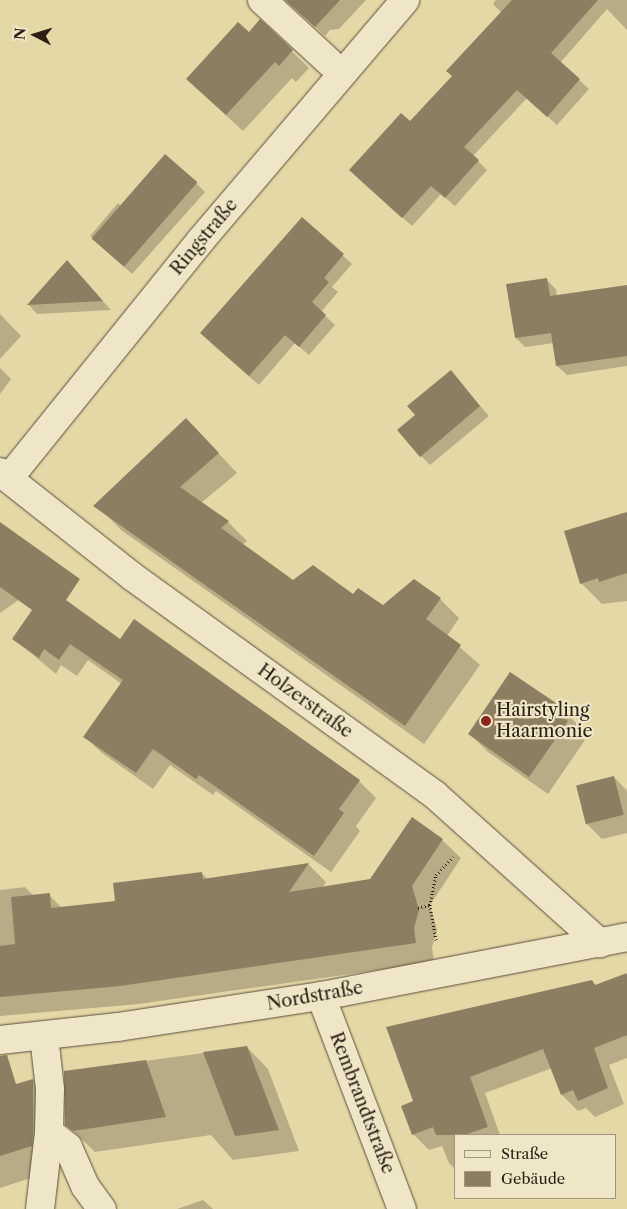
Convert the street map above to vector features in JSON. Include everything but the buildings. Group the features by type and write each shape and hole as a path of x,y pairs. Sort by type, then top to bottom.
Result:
{"street":[{"path":"262,0 341,73"},
{"name":"Ringstraße","path":"4,475 341,73 405,0"},
{"name":"Holzerstraße","path":"4,475 133,578 435,794 600,943"},
{"name":"Nordstraße","path":"0,1040 44,1036 321,996 627,937"},
{"name":"Rembrandtstraße","path":"321,996 402,1209"},
{"path":"40,1209 49,1132 50,1089 44,1036"},
{"path":"49,1132 68,1147 85,1186 102,1209"}],"path":[{"path":"441,973 430,906 436,875 477,831"},
{"path":"418,908 430,906"}],"place":[{"name":"Hairstyling Haarmonie","path":"486,721"}]}
